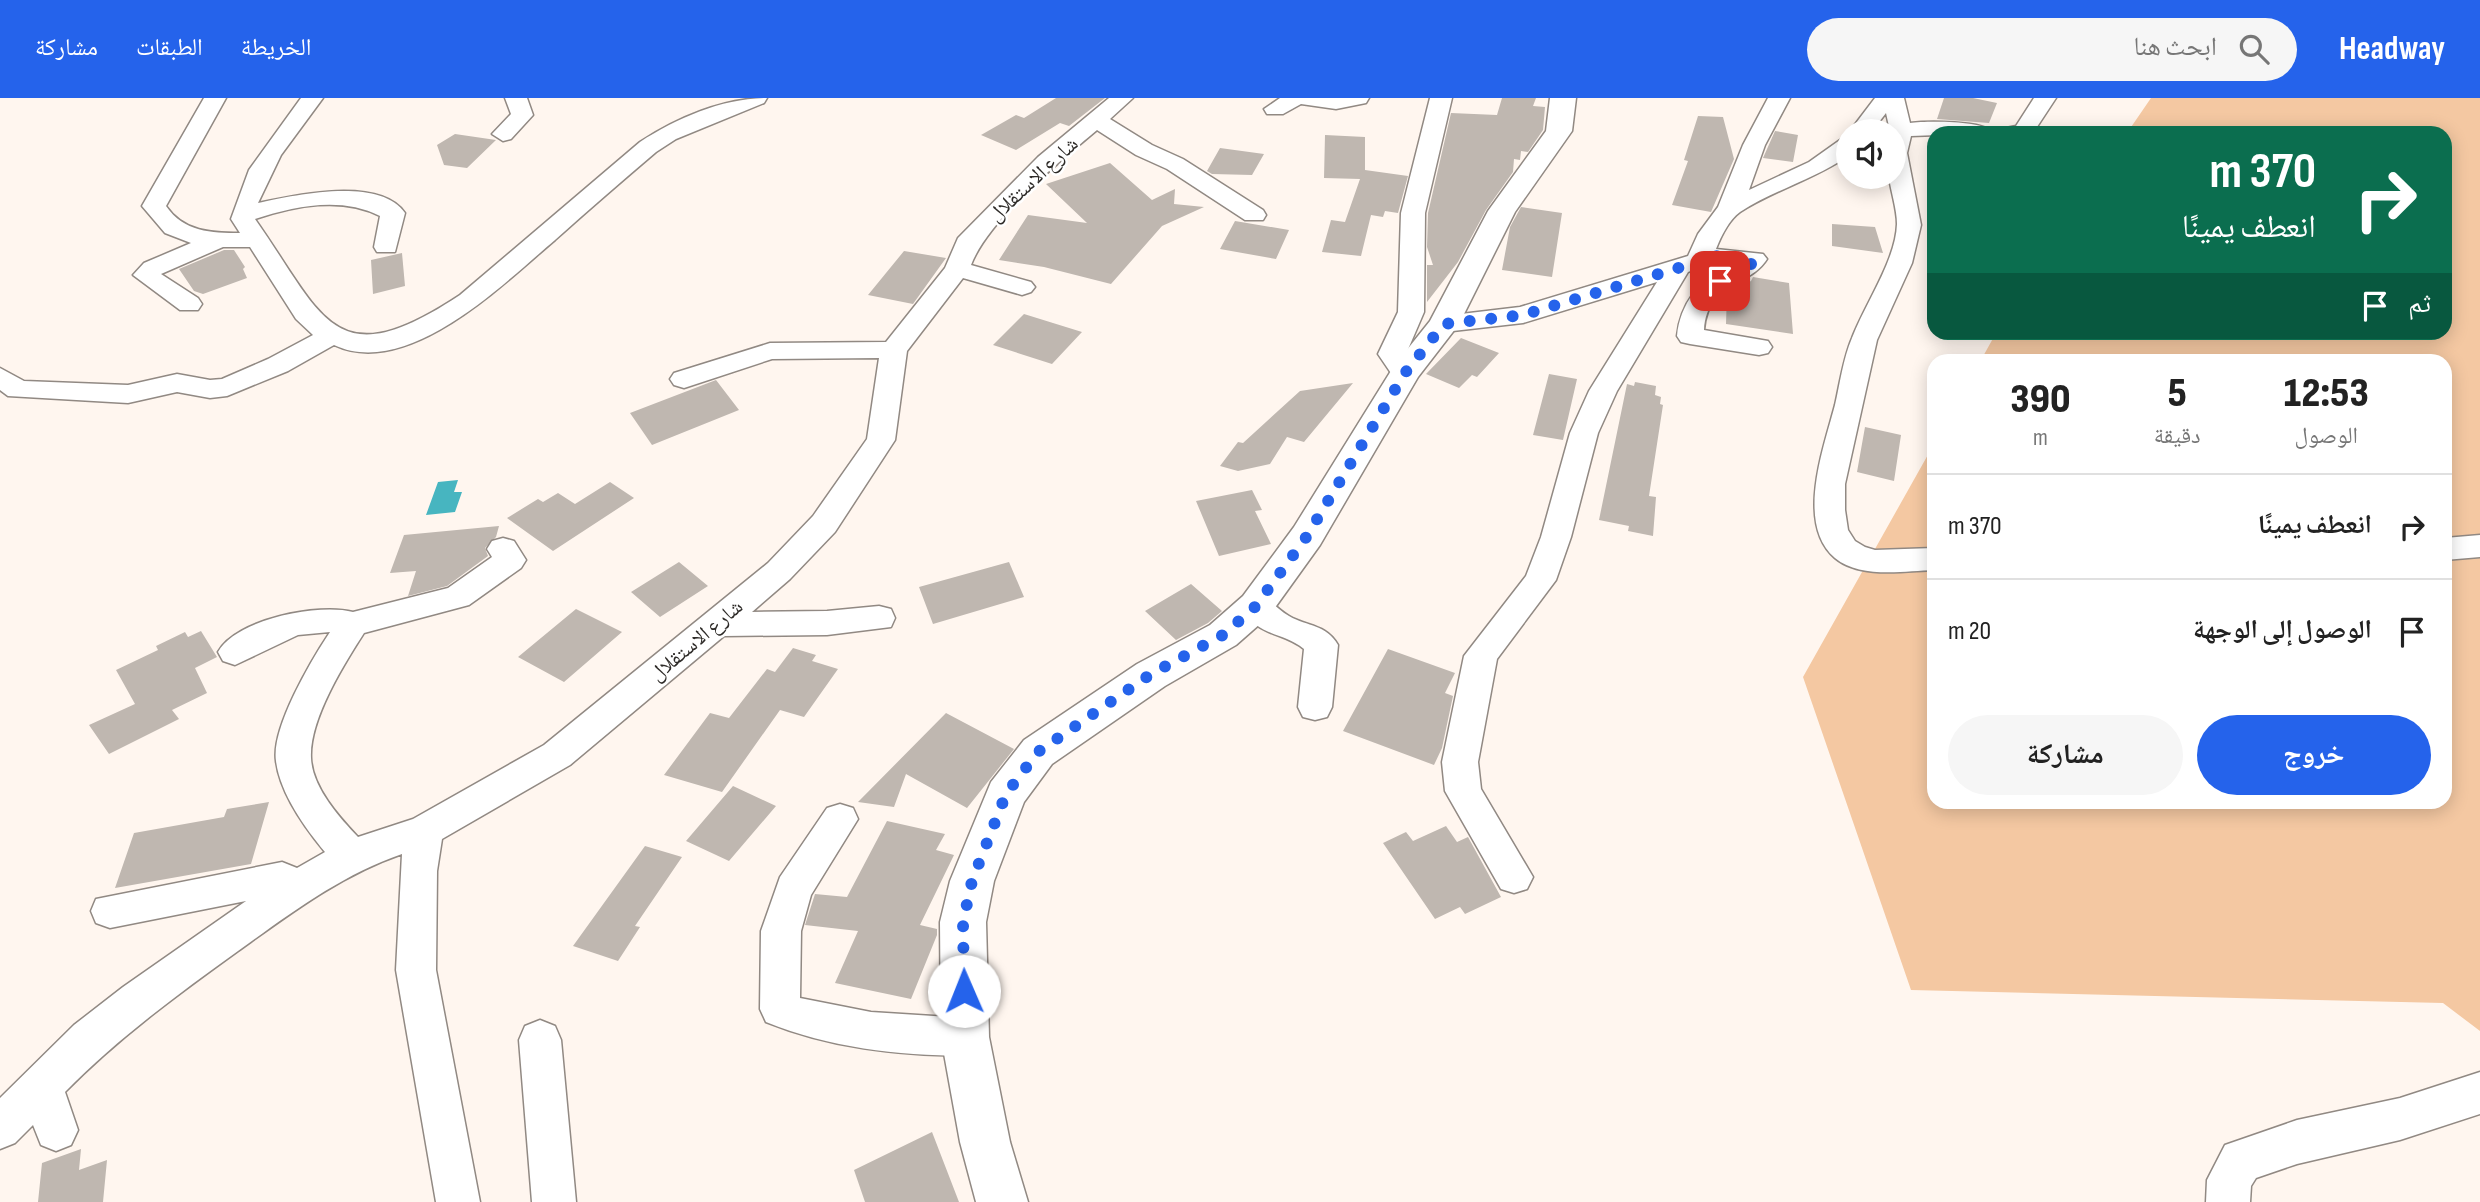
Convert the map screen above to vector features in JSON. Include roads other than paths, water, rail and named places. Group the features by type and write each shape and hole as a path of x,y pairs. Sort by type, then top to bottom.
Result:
{"main road":[{"path":"1002,1202 985,1142 965,1037 963,922 972,881 1006,794 1038,752 1151,674 1223,635 1256,606 1307,536 1405,373 1444,324 1502,211 1547,152 1559,131 1563,98"}],"street":[{"path":"215,98 199,132 175,167 154,206 171,229 189,237 258,240"},
{"path":"312,98 265,159 246,198 243,219 302,310 317,327 331,336 356,344 374,343 419,331 442,319 487,285 648,147 679,130 756,98"},
{"path":"503,134 522,116 516,98"},
{"name":"شارع الاستقلال","path":"0,1128 41,1084 89,1039 137,1000 296,888 352,855 425,830 493,794 556,755 608,715 779,571 824,524 868,464 881,440 894,350 957,269 967,243 1045,162 1122,98"},
{"path":"1275,109 1296,98"},
{"path":"1304,98 1336,102 1358,98"},
{"path":"1405,373 1392,354 1411,312 1413,213 1441,98"},
{"path":"1514,877 1463,791 1460,762 1480,656 1539,580 1556,537 1584,433 1603,391 1730,208 1754,145 1779,98"},
{"path":"1870,119 1886,98"},
{"path":"1893,98 1898,119"},
{"path":"2027,126 2045,98"},
{"path":"1097,121 1133,144 1175,164 1254,215"},
{"path":"1906,130 1927,127"},
{"path":"1730,208 1817,167 1836,154"},
{"path":"1902,189 1909,225 1899,263 1864,340 1830,484 1830,510 1833,530 1844,549 1855,556 1875,561 1927,559"},
{"path":"244,214 323,197 357,200 381,206 393,214 386,247"},
{"path":"189,304 146,275 153,268 222,239"},
{"path":"1444,324 1523,315 1690,262 1754,259 1751,264 1732,270 1703,296 1692,317 1690,336 1759,346"},
{"path":"957,269 1022,287"},
{"path":"0,377 18,390 69,390 102,394 128,394 177,383 210,389 227,387 278,365 331,336"},
{"path":"684,379 770,351 894,350"},
{"path":"2452,548 2480,546"},
{"path":"236,652 262,636 314,620 334,617 353,624 458,597 510,560 503,549"},
{"path":"1256,606 1278,625 1311,637 1321,645 1315,707"},
{"path":"715,624 827,623 878,618"},
{"path":"352,855 337,841 321,816 304,788 293,759 303,716 316,678 353,624"},
{"path":"839,819 794,889 781,931 780,1009 805,1020 917,1036 965,1037"},
{"path":"425,830 418,871 416,970 458,1202"},
{"path":"110,911 282,878 296,888"},
{"path":"540,1040 554,1202"},
{"path":"41,1084 56,1130"},
{"path":"2228,1202 2229,1180 2241,1161 2297,1142 2400,1119 2480,1093"}],"water":[{"path":"458,480 454,492 462,492 455,512 426,515 438,482"}]}
